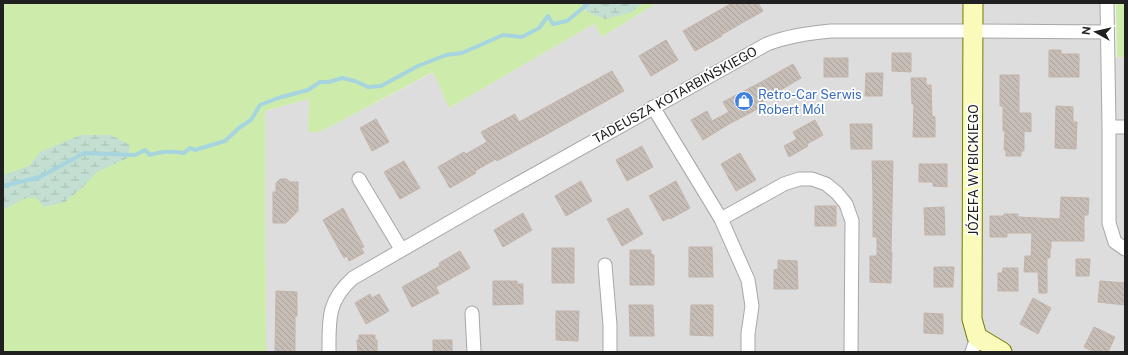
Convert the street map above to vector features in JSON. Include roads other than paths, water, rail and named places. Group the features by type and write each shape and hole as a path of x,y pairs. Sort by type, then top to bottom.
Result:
{"street":[{"name":"JÓZEFA WYBICKIEGO","path":"973,3 972,319 975,344 1002,352"},
{"path":"1107,3 1109,223 1115,242 1125,249"},
{"name":"TADEUSZA KOTARBIŃSKIEGO","path":"329,352 329,325 331,311 339,292 353,278 401,249 653,107 767,44 781,38 831,31 1107,32"},
{"path":"653,107 721,219 748,280 752,306 748,334 748,352"},
{"path":"1109,127 1125,127"},
{"path":"359,179 401,249"},
{"path":"721,219 784,184 799,179 812,179 826,184 837,193 846,204 852,221 851,352"},
{"path":"605,265 610,325 610,352"},
{"path":"472,313 474,352"}],"waterway":[{"path":"3,186 40,177 84,153 135,155 145,150 150,155 167,152 184,153 190,148 195,150 225,141 239,128 251,120 260,105 278,98 308,90 320,82 329,82 342,78 355,81 368,87 381,86 418,66 446,55 462,53 503,35 522,37 539,28 548,16 553,24 567,21 589,3"}],"place":[{"name":"Retro-Car Serwis Robert Mól","path":"744,101"}]}
